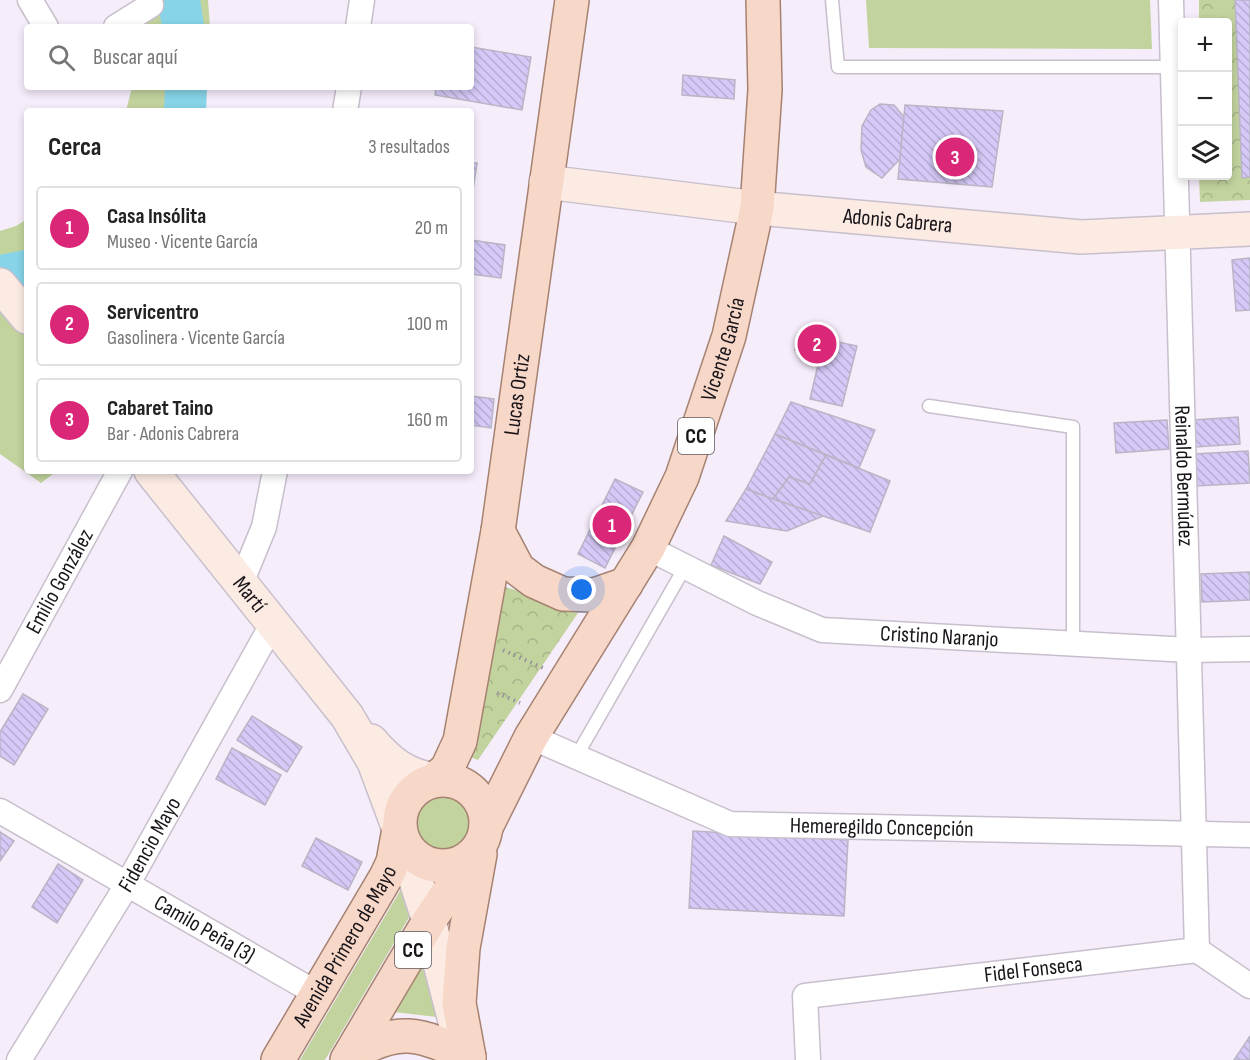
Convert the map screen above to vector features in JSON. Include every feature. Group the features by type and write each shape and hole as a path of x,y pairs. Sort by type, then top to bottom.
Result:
{"main road":[{"name":"Lucas Ortiz","path":"434,780 447,769 460,741 498,531 572,0"},
{"name":"Vicente García","path":"484,834 539,725 648,548 682,477 729,336 758,208 765,90 763,0"},
{"name":"Adonis Cabrera","path":"546,182 758,208 1082,237 1250,229"},
{"path":"0,285 24,313"},
{"name":"Martí","path":"153,474 347,716 395,766 412,776 434,780"},
{"path":"498,531 518,569 534,581 563,594 594,595 626,584"},
{"name":"Martí","path":"347,716 374,762 399,829 429,921 450,1008 469,1058"},
{"path":"434,780 449,779 474,792 481,802 484,834 463,948 460,993 469,1058"},
{"name":"Avenida Primero de Mayo","path":"278,1060 386,877 393,862 400,812 406,797 418,786 434,780"},
{"path":"399,829 411,854 436,866 450,866 463,861 474,853 484,834"},
{"name":"CC","path":"348,1059 429,921 484,834"},
{"path":"348,1059 372,1041 412,1035 436,1041 469,1058"}],"street":[{"path":"30,0 44,24"},
{"path":"358,24 362,0"},
{"name":"Reinaldo Bermúdez","path":"1172,0 1197,950"},
{"path":"120,24 150,3"},
{"path":"346,108 348,90"},
{"name":"Emilio González","path":"0,690 118,474"},
{"path":"241,584 264,527 274,474"},
{"name":"Cristino Naranjo","path":"648,548 757,603 822,630 1189,650 1250,649"},
{"name":"Fidencio Mayo","path":"19,1060 127,885 273,624"},
{"name":"Hemeregildo Concepción","path":"539,725 576,757 730,824 1250,835"},
{"name":"Camilo Peña (3)","path":"0,811 316,993"},
{"path":"1197,950 1250,986"},
{"name":"Fidel Fonseca","path":"808,1060 805,996 1197,950"}],"lane":[{"path":"832,0 838,68 1173,67"},
{"path":"929,406 1073,427 1073,644"},
{"path":"576,757 685,567"}],"path":[{"path":"478,638 568,679"},
{"path":"471,682 539,725"}],"green space":[{"path":"143,0 208,0 210,24 145,24"},
{"path":"866,0 1150,0 1152,49 869,48"},
{"path":"1199,0 1250,0 1250,200 1200,202 1199,180 1232,180 1232,18 1199,18"},
{"path":"131,90 202,90 198,108 127,108"},
{"path":"24,221 24,471 0,454 0,231"},
{"path":"28,474 53,474 41,483"},
{"path":"502,586 580,610 478,760 470,757"},
{"path":"447,787 461,792 472,800 481,819 482,827 457,861 438,860 423,854 413,843 408,830 409,816 415,803 428,793"},
{"path":"404,884 414,909 325,1060 300,1060"},
{"path":"425,951 445,1018 394,1012"}],"building":[{"path":"1235,0 1250,0 1250,177 1242,178"},
{"path":"474,48 531,57 522,110 435,95 436,90 474,90"},
{"path":"683,75 735,80 734,99 682,95"},
{"path":"880,104 894,105 904,117 900,159 882,178 866,167 861,150 862,126 871,110"},
{"path":"905,105 1003,111 992,187 898,179"},
{"path":"474,163 477,163 474,183"},
{"path":"474,240 505,245 501,278 474,274"},
{"path":"1250,258 1250,310 1236,311 1232,260"},
{"path":"800,331 824,339 820,356 795,350"},
{"path":"824,339 857,346 842,406 810,399"},
{"path":"474,396 494,399 491,428 474,425"},
{"path":"791,402 875,430 859,468 775,434"},
{"path":"1238,417 1240,444 1195,447 1193,420"},
{"path":"1167,420 1169,449 1116,453 1114,423"},
{"path":"775,434 826,455 810,484 789,477 773,499 746,489"},
{"path":"1248,451 1250,483 1196,486 1194,454"},
{"path":"826,455 890,481 870,532 773,499 789,477 810,484"},
{"path":"615,479 643,492 605,568 578,554"},
{"path":"746,489 823,516 787,531 726,521"},
{"path":"724,536 772,562 760,584 711,565"},
{"path":"1250,572 1250,600 1202,602 1201,574"},
{"path":"23,694 48,709 14,765 0,756 0,732"},
{"path":"252,716 302,747 287,772 237,740"},
{"path":"232,748 281,775 265,805 216,779"},
{"path":"693,831 848,840 844,916 689,908"},
{"path":"0,832 14,841 0,861"},
{"path":"316,838 362,862 348,890 302,866"},
{"path":"58,864 83,880 57,923 32,907"},
{"path":"1250,1036 1250,1060 1234,1060"}],"waterway":[{"path":"179,0 183,24"},
{"path":"185,108 186,90"},
{"path":"0,276 24,272"}],"place":[{"name":"Cabaret Taino","path":"955,157"},
{"name":"Servicentro","path":"817,344"},
{"name":"Casa Insólita","path":"612,525"}]}
